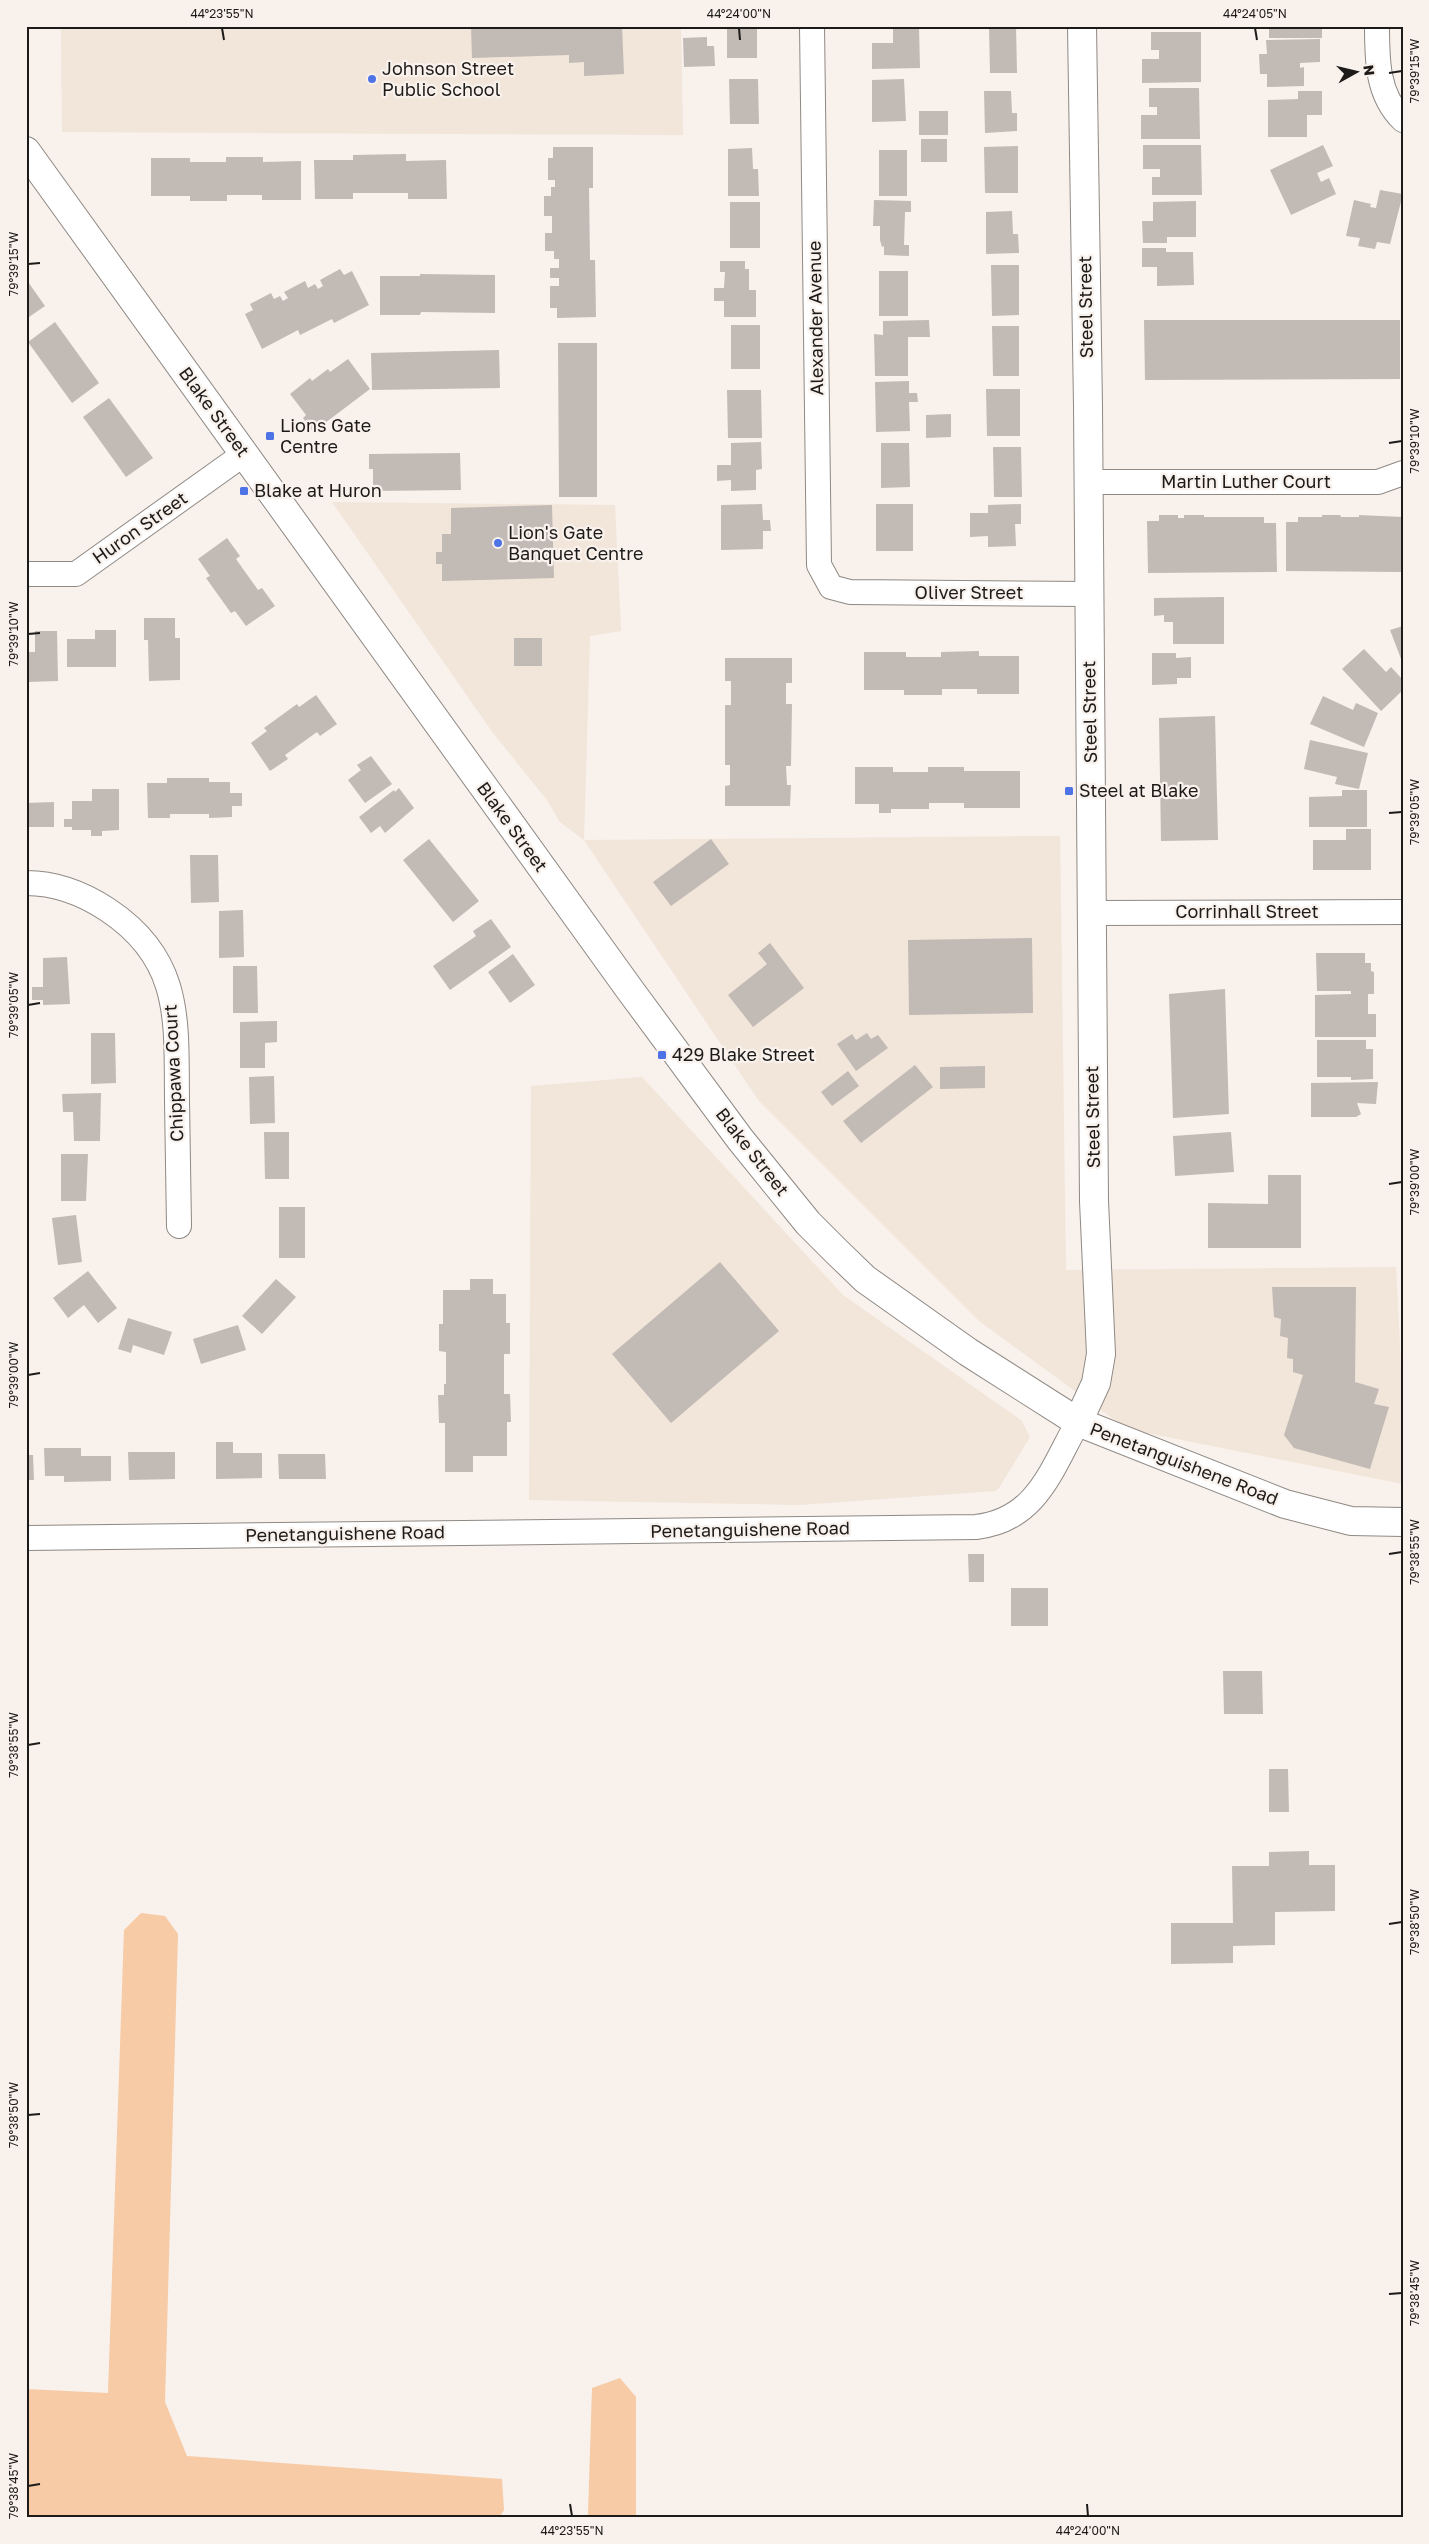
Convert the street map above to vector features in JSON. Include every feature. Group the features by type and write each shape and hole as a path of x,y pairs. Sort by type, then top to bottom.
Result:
{"main road":[{"name":"Steel Street","path":"1078,1422 1096,1383 1101,1354 1094,1201 1082,26"},
{"name":"Blake Street","path":"26,151 630,990 740,1139 808,1223 865,1279 968,1352 1078,1422"},
{"name":"Penetanguishene Road","path":"1078,1422 1285,1504 1351,1521 1403,1522"}],"street":[{"name":"Alexander Avenue","path":"812,26 819,565 831,587 850,592"},
{"path":"1377,26 1379,74 1385,96 1403,120"},
{"name":"Huron Street","path":"26,574 76,574 244,454"},
{"name":"Martin Luther Court","path":"1088,482 1378,482 1403,473"},
{"name":"Oliver Street","path":"850,592 1089,594"},
{"name":"Chippawa Court","path":"26,884 66,889 97,902 124,921 148,945 164,973 175,1009 179,1226"},
{"name":"Corrinhall Street","path":"1092,913 1403,912"},
{"name":"Penetanguishene Road","path":"26,1538 976,1527 995,1524 1009,1518 1037,1496 1078,1422"}],"shaded area":[{"name":"Johnson Street Public School","path":"61,26 681,26 683,135 62,132"},
{"path":"332,502 615,505 621,631 590,636 584,840 560,822 547,800 493,733"},
{"path":"1060,836 1066,1270 1396,1267 1403,1406 1403,1484 1127,1429 979,1321 759,1101 584,840"},
{"path":"642,1077 843,1295 1021,1420 1030,1437 999,1488 995,1491 799,1505 529,1500 531,1086"},
{"path":"141,1913 165,1916 178,1934 165,2402 187,2456 502,2479 504,2510 499,2518 26,2518 26,2389 108,2393 124,1930"},
{"path":"620,2378 636,2397 636,2518 585,2518 588,2514 592,2388"}],"building":[{"path":"471,26 622,26 624,74 584,76 584,62 569,63 569,55 472,58"},
{"path":"727,26 757,26 757,58 727,58"},
{"path":"893,26 919,26 920,68 872,69 872,43 893,43"},
{"path":"989,26 1016,26 1017,73 990,73"},
{"path":"1269,26 1322,26 1322,38 1269,38"},
{"path":"1151,32 1201,32 1201,82 1142,83 1142,59 1159,59 1159,50 1151,50"},
{"path":"707,37 707,46 714,46 715,66 684,67 683,38"},
{"path":"1320,39 1320,62 1300,63 1300,68 1304,67 1304,86 1267,87 1267,74 1260,74 1259,54 1267,54 1266,40"},
{"path":"729,79 758,79 759,124 730,124"},
{"path":"904,79 906,121 872,122 872,80"},
{"path":"1149,88 1199,88 1200,139 1141,139 1141,115 1157,115 1157,107 1149,107"},
{"path":"984,91 1011,91 1012,113 1017,113 1017,131 985,133"},
{"path":"1298,91 1322,91 1322,115 1307,115 1307,137 1268,137 1268,100 1298,99"},
{"path":"919,111 948,111 948,135 919,135"},
{"path":"921,139 947,139 947,162 921,162"},
{"path":"1143,145 1201,145 1202,195 1152,195 1152,177 1160,177 1160,169 1143,169"},
{"path":"1323,145 1333,166 1317,173 1321,182 1329,178 1336,194 1291,215 1270,170"},
{"path":"1018,146 1018,193 985,193 984,147"},
{"path":"553,147 593,147 593,188 589,188 590,260 595,260 596,317 557,318 557,308 550,308 550,286 559,286 559,278 550,278 550,268 559,268 559,259 554,259 554,251 545,251 545,233 552,233 552,216 544,216 544,196 551,196 551,187 555,187 555,180 548,180 548,158 553,158"},
{"path":"752,148 753,169 758,169 759,196 728,196 728,149"},
{"path":"879,150 907,150 907,196 879,196"},
{"path":"406,154 406,161 446,160 447,199 408,199 408,193 353,193 353,199 315,199 314,160 353,160 353,155"},
{"path":"226,157 263,157 263,162 301,161 301,200 262,200 262,195 227,195 227,201 190,201 190,196 151,196 151,158 190,158 190,162 226,162"},
{"path":"1380,190 1403,194 1390,244 1377,242 1375,249 1358,246 1360,238 1346,236 1354,200 1371,204 1370,207 1376,208"},
{"path":"874,200 911,201 911,212 905,212 904,245 909,245 909,256 884,255 884,246 882,247 880,240 880,226 873,226"},
{"path":"1196,201 1196,237 1167,237 1167,243 1143,243 1142,221 1153,221 1153,202"},
{"path":"730,202 760,202 760,248 730,248"},
{"path":"1012,211 1013,234 1018,234 1019,253 986,254 986,212"},
{"path":"1142,248 1166,248 1166,252 1193,252 1194,285 1157,286 1157,267 1142,267"},
{"path":"720,261 745,261 745,269 749,269 749,290 756,290 756,317 724,317 724,301 714,301 714,288 724,288 725,272 720,272"},
{"path":"991,265 1019,265 1019,315 992,316"},
{"path":"340,269 344,275 352,271 369,305 334,323 332,319 300,335 298,330 262,349 245,314 253,310 250,304 271,293 274,299 280,296 283,301 288,298 284,292 305,281 308,288 315,284 318,289 323,286 320,280"},
{"path":"879,271 908,271 908,316 879,316"},
{"path":"420,274 495,275 495,313 421,312 420,315 380,315 380,276 420,276"},
{"path":"26,279 45,306 26,319"},
{"path":"929,320 930,337 908,337 908,376 875,376 874,334 883,335 883,321"},
{"path":"1144,320 1400,320 1400,379 1145,380"},
{"path":"55,322 99,383 72,403 28,342"},
{"path":"731,325 760,325 760,369 731,369"},
{"path":"992,326 1019,326 1019,376 993,376"},
{"path":"558,343 597,343 597,497 559,497"},
{"path":"499,350 500,388 372,390 371,353"},
{"path":"348,359 370,389 313,432 303,418 306,415 290,394 310,378 312,381 328,369 330,372"},
{"path":"909,381 909,393 917,393 918,402 909,402 910,431 876,432 875,382"},
{"path":"986,389 1020,389 1020,436 987,436"},
{"path":"727,390 761,390 762,438 728,438"},
{"path":"109,398 153,458 126,477 83,417"},
{"path":"951,414 951,437 926,438 926,415"},
{"path":"761,442 762,469 756,470 756,490 731,491 731,480 717,481 717,465 731,465 731,443"},
{"path":"881,443 909,443 910,487 881,488"},
{"path":"993,447 1021,447 1022,497 994,497"},
{"path":"460,453 461,490 373,491 373,469 369,469 369,454"},
{"path":"762,504 763,520 770,520 771,531 763,531 763,549 721,550 721,505"},
{"path":"876,504 913,504 913,551 876,551"},
{"path":"1021,504 1021,524 1015,524 1016,546 988,547 988,536 970,537 970,513 988,513 988,505"},
{"name":"Lion's Gate Banquet Centre","path":"552,505 554,578 442,581 442,564 436,564 436,552 442,552 442,534 451,534 451,508"},
{"path":"1159,515 1178,515 1178,518 1184,518 1184,515 1264,517 1264,523 1276,523 1277,572 1148,573 1147,521 1159,521"},
{"path":"1322,515 1340,515 1341,517 1359,517 1359,515 1403,517 1403,572 1286,571 1286,522 1298,522 1298,517 1322,517"},
{"path":"227,538 240,556 236,559 258,590 262,588 275,606 246,626 235,611 231,613 206,578 210,576 198,559"},
{"path":"1224,597 1224,644 1173,644 1173,622 1164,622 1164,615 1154,616 1154,598"},
{"path":"144,618 175,618 175,638 180,638 180,680 149,681 148,640 144,640"},
{"path":"1403,626 1403,664 1390,630"},
{"path":"95,630 116,630 116,667 67,667 67,639 95,639"},
{"path":"35,631 57,631 58,681 28,682 28,689 26,689 26,652 35,652"},
{"path":"514,638 542,638 542,666 514,666"},
{"path":"1364,649 1386,672 1391,667 1403,680 1403,690 1381,711 1342,669"},
{"path":"979,651 979,656 1019,656 1019,694 977,694 977,689 942,689 942,695 904,695 904,690 864,690 864,652 906,652 906,657 941,657 941,652"},
{"path":"1152,653 1176,653 1176,658 1191,657 1191,678 1177,678 1177,684 1152,685"},
{"path":"725,658 792,658 792,683 786,683 786,704 792,704 791,766 786,766 787,785 791,785 790,806 725,806 725,786 730,785 730,765 725,765 725,705 731,705 731,681 725,681"},
{"path":"316,695 337,724 320,736 317,732 285,755 288,759 270,771 251,743 267,731 264,728 297,704 299,707"},
{"path":"1323,696 1353,710 1356,703 1378,713 1364,747 1310,724"},
{"path":"1215,716 1218,840 1161,841 1159,718"},
{"path":"1310,740 1368,753 1359,789 1335,784 1337,777 1304,769"},
{"path":"371,756 392,784 365,803 348,780 361,770 357,765"},
{"path":"855,767 893,767 893,772 928,772 928,767 964,767 964,771 1020,771 1020,808 964,808 964,803 929,803 929,809 891,809 891,813 879,813 879,804 855,804"},
{"path":"167,778 209,778 209,782 230,782 230,793 242,793 242,806 232,806 232,817 209,818 209,814 170,814 170,818 148,818 147,783 167,783"},
{"path":"399,788 414,808 385,833 380,826 371,833 359,817"},
{"path":"92,789 119,789 119,830 102,831 102,836 91,836 91,830 72,830 72,827 64,827 64,819 72,819 72,801 92,801"},
{"path":"1342,790 1367,790 1367,827 1309,827 1309,797 1342,796"},
{"path":"54,802 54,827 26,827 26,803"},
{"path":"1346,829 1371,829 1371,870 1313,870 1313,840 1346,840"},
{"path":"429,839 479,901 453,922 403,860"},
{"path":"711,839 729,864 671,906 653,882"},
{"path":"190,855 218,855 219,902 191,903"},
{"path":"243,910 244,957 219,958 219,911"},
{"path":"491,919 511,947 450,990 433,966 476,936 473,931"},
{"path":"1032,938 1033,1013 909,1015 908,940"},
{"path":"770,943 804,988 753,1027 728,995 767,964 758,953"},
{"path":"1316,953 1365,953 1365,963 1371,963 1371,971 1374,972 1374,994 1368,994 1368,1014 1376,1014 1376,1037 1315,1037 1315,995 1351,994 1351,991 1317,991"},
{"path":"513,954 535,985 510,1003 488,972"},
{"path":"67,957 70,1004 43,1005 43,1000 32,1000 32,987 43,987 43,958"},
{"path":"233,966 257,966 258,1013 233,1013"},
{"path":"1225,989 1229,1114 1173,1118 1169,994"},
{"path":"277,1021 277,1042 265,1043 265,1068 240,1068 240,1022"},
{"path":"91,1033 115,1033 116,1083 91,1084"},
{"path":"867,1033 871,1039 878,1035 888,1048 856,1071 837,1044 852,1034 856,1040"},
{"path":"1317,1040 1366,1040 1366,1049 1373,1049 1373,1079 1351,1080 1351,1077 1317,1077"},
{"path":"915,1065 933,1087 861,1143 843,1121"},
{"path":"985,1066 985,1088 940,1089 940,1067"},
{"path":"848,1071 859,1086 832,1106 821,1092"},
{"path":"274,1076 275,1123 250,1124 249,1077"},
{"path":"1378,1082 1376,1104 1357,1103 1361,1114 1356,1117 1311,1117 1311,1083"},
{"path":"101,1093 100,1141 74,1141 73,1112 63,1112 62,1094"},
{"path":"264,1132 289,1132 289,1179 265,1179"},
{"path":"1231,1132 1234,1172 1175,1176 1173,1136"},
{"path":"61,1154 88,1154 86,1201 61,1201"},
{"path":"1268,1175 1301,1175 1301,1248 1208,1248 1208,1203 1268,1204"},
{"path":"279,1207 305,1207 305,1258 279,1258"},
{"path":"76,1215 82,1262 58,1265 52,1218"},
{"path":"720,1262 779,1331 671,1423 612,1354"},
{"path":"88,1271 117,1308 98,1323 84,1305 68,1318 53,1298"},
{"path":"276,1279 296,1297 262,1334 242,1316"},
{"path":"470,1279 493,1279 493,1294 506,1294 506,1323 510,1323 510,1354 504,1354 504,1394 510,1394 511,1422 507,1422 507,1456 473,1456 473,1472 445,1472 445,1423 439,1423 438,1395 444,1395 444,1384 446,1384 446,1352 439,1351 439,1324 443,1324 443,1290 470,1290"},
{"path":"1272,1287 1356,1287 1355,1382 1379,1389 1374,1404 1389,1407 1370,1469 1294,1448 1284,1435 1303,1375 1293,1372 1293,1359 1287,1358 1288,1338 1280,1336 1281,1319 1274,1317"},
{"path":"128,1318 172,1332 164,1355 133,1345 131,1353 118,1349"},
{"path":"238,1325 246,1350 201,1364 193,1339"},
{"path":"216,1442 233,1442 233,1453 262,1453 262,1478 216,1479"},
{"path":"44,1448 81,1448 81,1456 111,1456 111,1481 64,1482 64,1476 45,1476"},
{"path":"128,1452 175,1452 175,1479 129,1480"},
{"path":"278,1454 325,1454 326,1479 279,1479"},
{"path":"26,1455 33,1455 34,1480 26,1480"},
{"path":"968,1554 984,1554 984,1582 969,1582"},
{"path":"1011,1588 1048,1588 1048,1626 1011,1626"},
{"path":"1223,1671 1262,1671 1263,1714 1224,1714"},
{"path":"1269,1769 1288,1769 1289,1812 1269,1812"},
{"path":"1309,1851 1309,1865 1335,1865 1335,1911 1275,1912 1275,1945 1233,1946 1233,1963 1171,1964 1171,1923 1233,1923 1232,1866 1269,1866 1269,1852"}],"place":[{"name":"Johnson Street Public School","path":"372,79"},
{"name":"Lions Gate Centre","path":"270,436"},
{"name":"Blake at Huron","path":"244,491"},
{"name":"Lion's Gate Banquet Centre","path":"498,543"},
{"name":"Steel at Blake","path":"1069,791"},
{"name":"429 Blake Street","path":"662,1055"}]}
